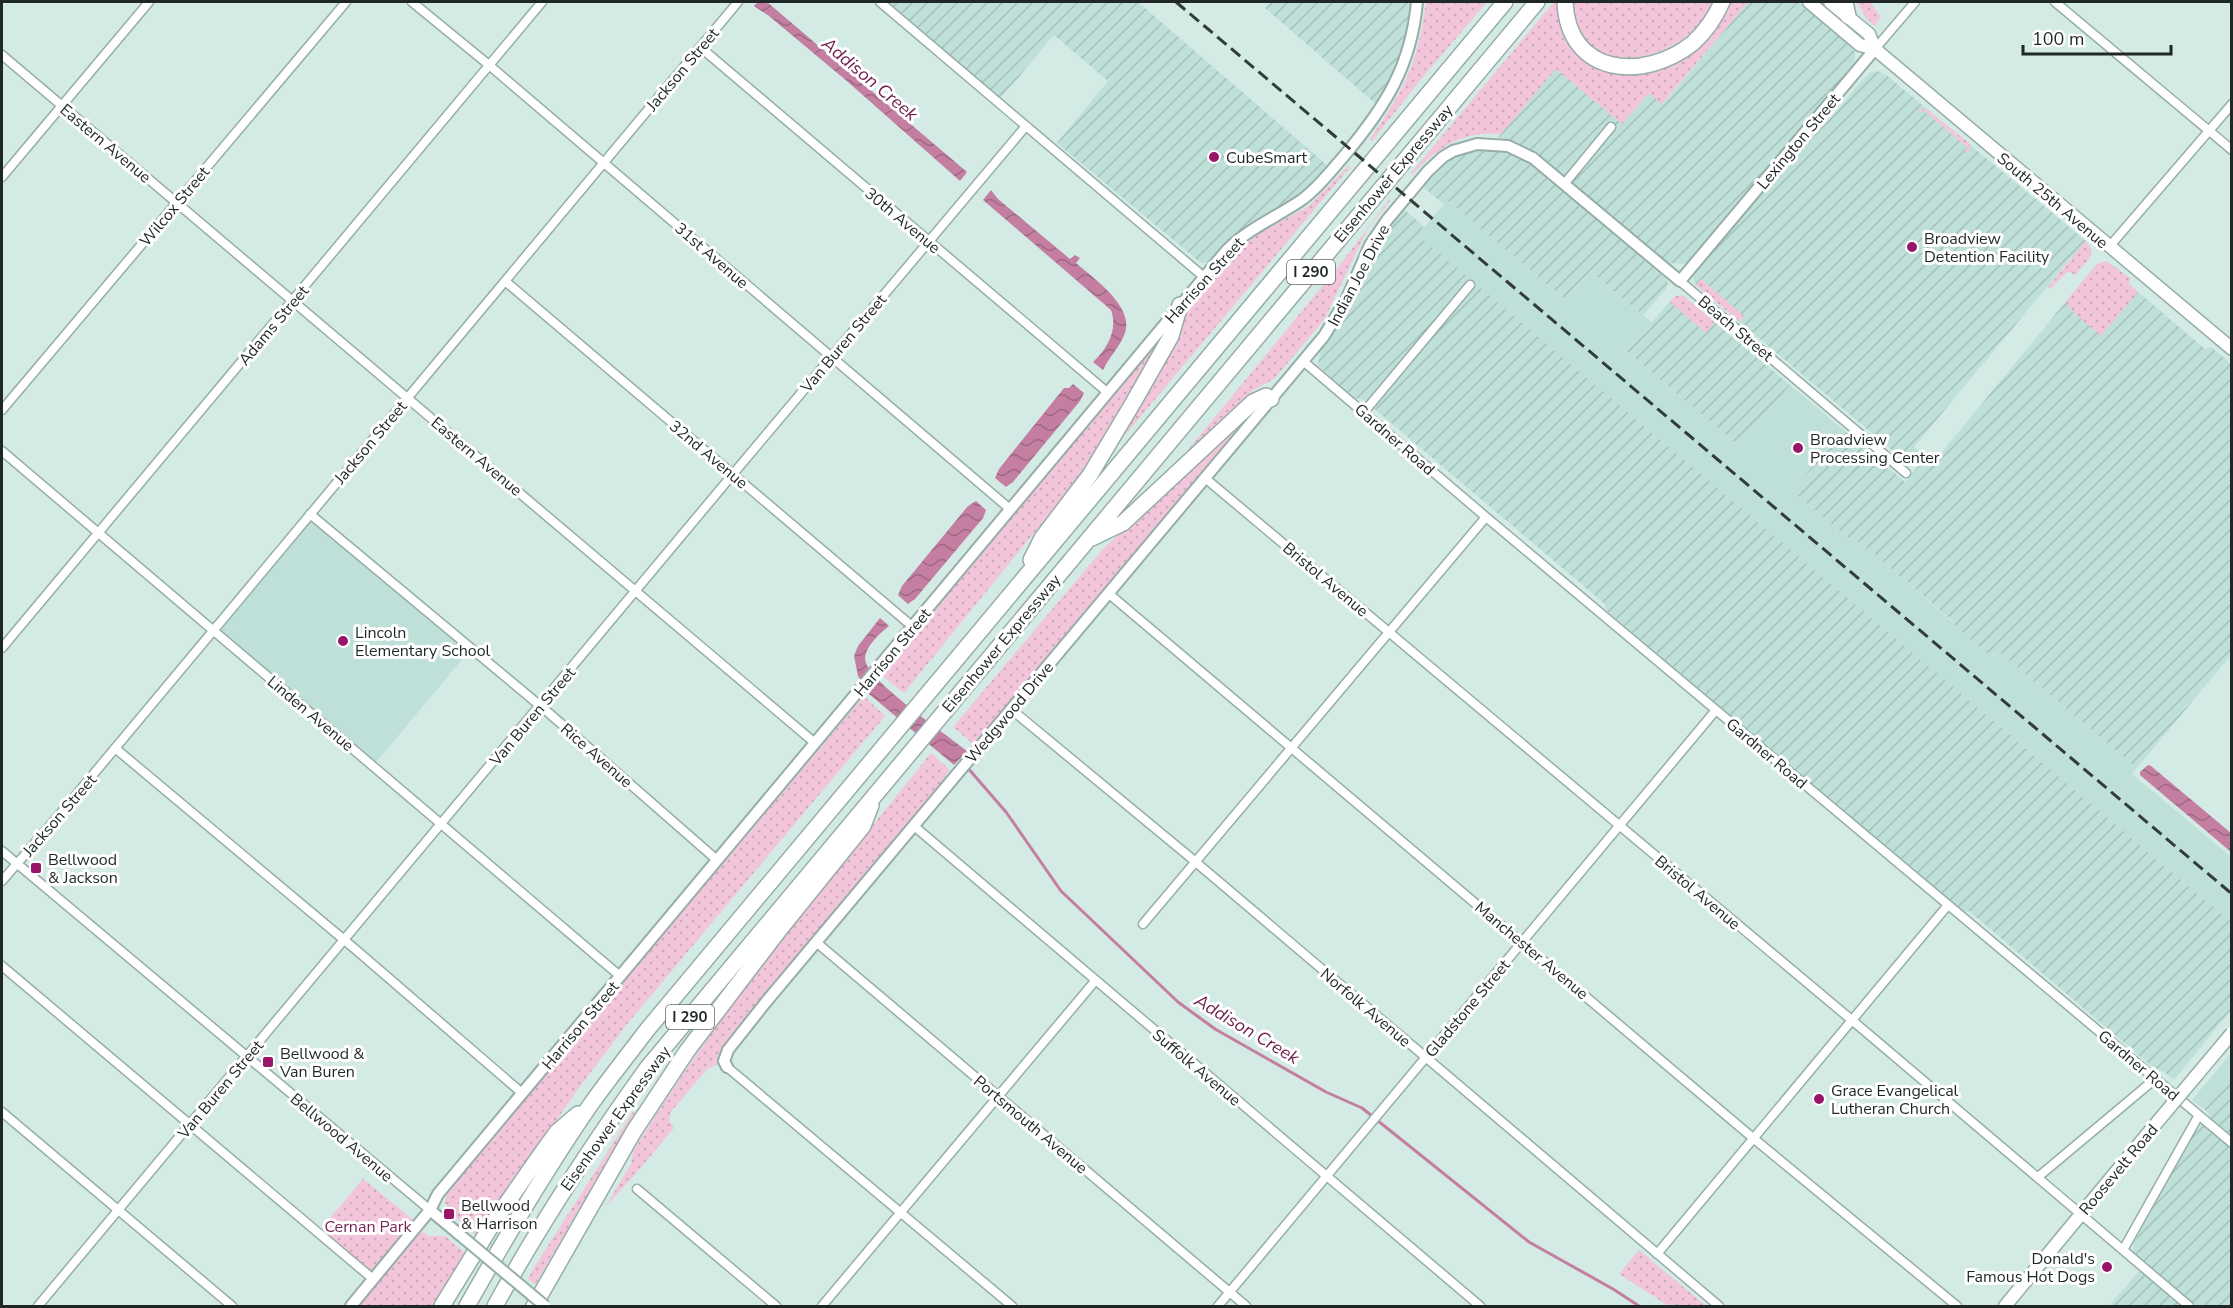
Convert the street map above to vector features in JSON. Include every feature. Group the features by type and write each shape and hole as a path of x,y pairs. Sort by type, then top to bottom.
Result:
{"highway":[{"name":"Eisenhower Expressway","path":"467,1306 520,1215 592,1103 646,1030 1506,2"},
{"name":"Eisenhower Expressway","path":"495,1306 552,1207 590,1147 648,1067 1537,2"},
{"path":"1565,2 1571,34 1578,44 1595,59 1620,67 1649,64 1679,53 1706,29 1722,2"},
{"path":"1021,581 1042,538 1090,475 1171,336 1179,305"},
{"path":"1084,542 1123,523 1253,402 1266,396 1271,399"},
{"path":"534,1306 634,1131 674,1071 773,938 863,826 875,794"},
{"path":"442,1306 493,1223 557,1132 592,1103"}],"main road":[{"name":"South 25th Avenue","path":"1809,2 1860,45 1875,50 2232,349"},
{"name":"South 25th Avenue","path":"1830,2 1846,9 1869,34 1875,50"},
{"name":"Roosevelt Road","path":"2005,1306 2232,1032"}],"street":[{"path":"2,177 148,2"},
{"name":"Wilcox Street","path":"2,410 346,2"},
{"name":"31st Avenue","path":"412,2 1011,509"},
{"name":"Adams Street","path":"2,648 542,2"},
{"name":"Jackson Street","path":"2,881 738,2"},
{"path":"880,2 1204,277"},
{"name":"Harrison Street","path":"351,1306 430,1210 438,1194 913,627 1179,305 1239,238 1315,189 1375,118 1394,87 1408,52 1417,2"},
{"name":"Lexington Street","path":"1680,281 1915,2"},
{"path":"2055,2 2232,150"},
{"name":"30th Avenue","path":"700,47 1107,393"},
{"name":"Eastern Avenue","path":"2,55 815,743"},
{"path":"2109,247 2232,104"},
{"name":"Van Buren Street","path":"38,1306 1026,126"},
{"path":"1565,183 1611,128"},
{"name":"Indian Joe Drive","path":"1303,361 1337,316 1378,231 1428,171 1443,157 1453,151 1477,144 1508,146 1525,153 1565,183"},
{"name":"Beach Street","path":"1565,183 1906,473"},
{"name":"32nd Avenue","path":"505,281 913,627"},
{"path":"1364,412 1470,285"},
{"name":"Wedgwood Drive","path":"727,1067 724,1061 728,1050 816,942 1303,361"},
{"name":"Gardner Road","path":"1303,361 2232,1143"},
{"name":"Linden Avenue","path":"2,451 620,976"},
{"name":"Bristol Avenue","path":"1205,478 2189,1306"},
{"name":"Rice Avenue","path":"310,514 541,706 717,860"},
{"path":"1143,924 1486,517"},
{"name":"Manchester Avenue","path":"1108,593 1753,1138 1957,1306"},
{"name":"Norfolk Avenue","path":"1012,710 1196,862 1719,1306"},
{"name":"Gladstone Street","path":"1218,1306 1716,710"},
{"path":"115,748 345,940 522,1093"},
{"name":"Suffolk Avenue","path":"914,826 1480,1306"},
{"name":"Bellwood Avenue","path":"2,851 545,1306"},
{"path":"1657,1254 1948,905"},
{"name":"Portsmouth Avenue","path":"816,942 1246,1306"},
{"path":"2,966 373,1279"},
{"path":"822,1306 1095,981"},
{"path":"727,1067 1012,1306"},
{"path":"2038,1177 2155,1078"},
{"path":"2,1114 232,1306"},
{"path":"2123,1250 2199,1115"},
{"path":"637,1189 776,1306"}],"shaded area":[{"path":"888,2 1138,2 1328,166 1299,195 1248,224 1230,239 1211,260 1201,263 1057,143 1108,81 1054,35 1001,98"},
{"path":"1271,2 1411,2 1406,38 1399,61 1377,105 1265,8"},
{"path":"1748,2 1799,2 1850,44 1855,51 1855,57 1853,65 1699,251 1685,264 1667,263 1534,151 1498,137 1556,68 1622,124 1649,93 1663,104"},
{"path":"1877,71 1885,74 2087,242 2092,251 2089,259 2071,258 1914,447 1919,451 1910,461 1904,460 1696,285 1693,279 1697,269 1760,194 1834,114 1862,80 1870,73"},
{"path":"1488,149 1507,151 1538,169 1666,279 1668,283 1666,289 1643,315 1590,271 1566,300 1448,201 1442,203 1422,186 1441,166 1456,156"},
{"path":"1444,201 1448,201 1566,300 1590,271 1648,319 1624,349 1739,446 1790,385 1844,430 1792,491 1852,541 1854,539 1875,555 1993,657 1998,651 2137,768 2132,774 2231,857 2231,922 1418,236 1424,229 1422,227 1425,227 1444,205"},
{"path":"1404,209 1423,226 1424,229 1419,236 2231,922 2231,1010 2174,1080 2164,1072 2155,1069 1969,911 1963,912 1606,610 1605,604 1364,400 1355,398 1318,366 1320,349 1347,310 1378,242"},
{"path":"2106,261 2130,278 2129,284 2205,349 2211,347 2231,364 2231,655 2137,768 1998,651 1992,657 1875,555 1854,539 1852,541 1792,491 1844,430 1905,482 1926,457 1933,463 2096,265"},
{"path":"1682,295 1790,385 1739,446 1623,348 1648,319 1652,322 1674,297"},
{"name":"Lincoln Elementary School","path":"311,518 470,650 373,766 215,632"},
{"path":"2231,1053 2231,1076 2204,1109 2192,1100"},
{"path":"2231,1076 2231,1306 2109,1306 2145,1264 2133,1253 2134,1243 2190,1138 2210,1115 2204,1109"}],"green space":[{"path":"1426,2 1487,2 1372,141 1370,139 1408,75 1419,42"},
{"path":"1554,2 1561,5 1581,55 1669,63 1727,2 1748,2 1662,104 1649,93 1622,124 1556,69 1501,134 1475,135 1452,143 1421,165 1412,175 1411,173"},
{"path":"1573,2 1713,2 1700,23 1681,40 1658,52 1634,57 1612,56 1592,47 1579,29"},
{"path":"1857,2 1871,2 1881,17 1875,26 1865,17"},
{"path":"1925,108 1970,144 1969,151 1963,153 1967,147 1923,110 1917,114 1919,110"},
{"path":"1348,166 1350,167 1115,447 1185,309 1187,310 1248,242 1263,231 1309,206"},
{"path":"1389,200 1367,230 1324,320 1274,379 1253,390 1247,396 1248,399 1174,467 1339,266"},
{"path":"2086,241 2092,251 2089,259 2075,275 2070,272 2066,273 2050,289 2048,287"},
{"path":"2106,261 2130,278 2129,284 2138,292 2101,336 2073,312 2067,300 2097,264"},
{"path":"1701,279 1744,316 1740,322 1696,285"},
{"path":"1680,295 1715,322 1706,333 1670,302 1674,297"},
{"path":"1161,337 1164,339 1089,465 904,693 881,675 894,661 892,659"},
{"path":"1257,406 982,736 973,744 953,727 1102,550"},
{"path":"864,696 885,716 628,1023 578,1089 477,1236 458,1220 453,1210 444,1203 449,1189"},
{"path":"931,753 950,770 943,779 945,781 725,1043 719,1053 718,1064 707,1069 670,1113 669,1121 674,1128 606,1206 631,1164 633,1152 701,1048 775,948"},
{"path":"633,1112 635,1113 535,1285 528,1279 532,1271"},
{"name":"Cernan Park","path":"363,1179 416,1222 373,1273 320,1230"},
{"path":"422,1231 428,1236 445,1236 466,1254 434,1306 358,1306"},
{"path":"1639,1250 1706,1306 1669,1306 1619,1274"}],"water":[{"path":"758,2 767,2 967,172 960,181 848,82 754,6"},
{"path":"991,190 998,199 1070,259 1075,255 1080,258 1076,263 1102,285 1118,303 1124,313 1125,333 1103,370 1093,362 1103,351 1110,338 1113,324 1111,310 983,200"},
{"path":"1073,384 1084,393 1080,401 1013,482 1006,487 995,478 999,469 1064,388 1069,388"},
{"path":"976,501 986,510 983,518 915,599 908,604 898,595 902,586 968,506"},
{"path":"880,618 889,626 876,637 869,647 865,658 866,663 882,684 967,751 954,765 869,694 858,676 854,656 858,646"},
{"path":"2148,765 2231,833 2231,852 2140,775 2140,772"}],"waterway":[{"name":"Addison Creek","path":"967,767 1006,812 1061,891 1178,1002 1215,1029 1326,1092 1362,1108 1529,1242 1639,1306"}],"railway":[{"path":"1176,2 2232,894"}],"place":[{"name":"CubeSmart","path":"1214,157"},
{"name":"Broadview Detention Facility","path":"1912,247"},
{"name":"Broadview Processing Center","path":"1798,448"},
{"name":"Lincoln Elementary School","path":"343,641"},
{"name":"Bellwood & Jackson","path":"36,868"},
{"name":"Bellwood & Van Buren","path":"268,1062"},
{"name":"Grace Evangelical Lutheran Church","path":"1819,1099"},
{"name":"Bellwood & Harrison","path":"449,1214"},
{"name":"Donald's Famous Hot Dogs","path":"2107,1267"}]}
